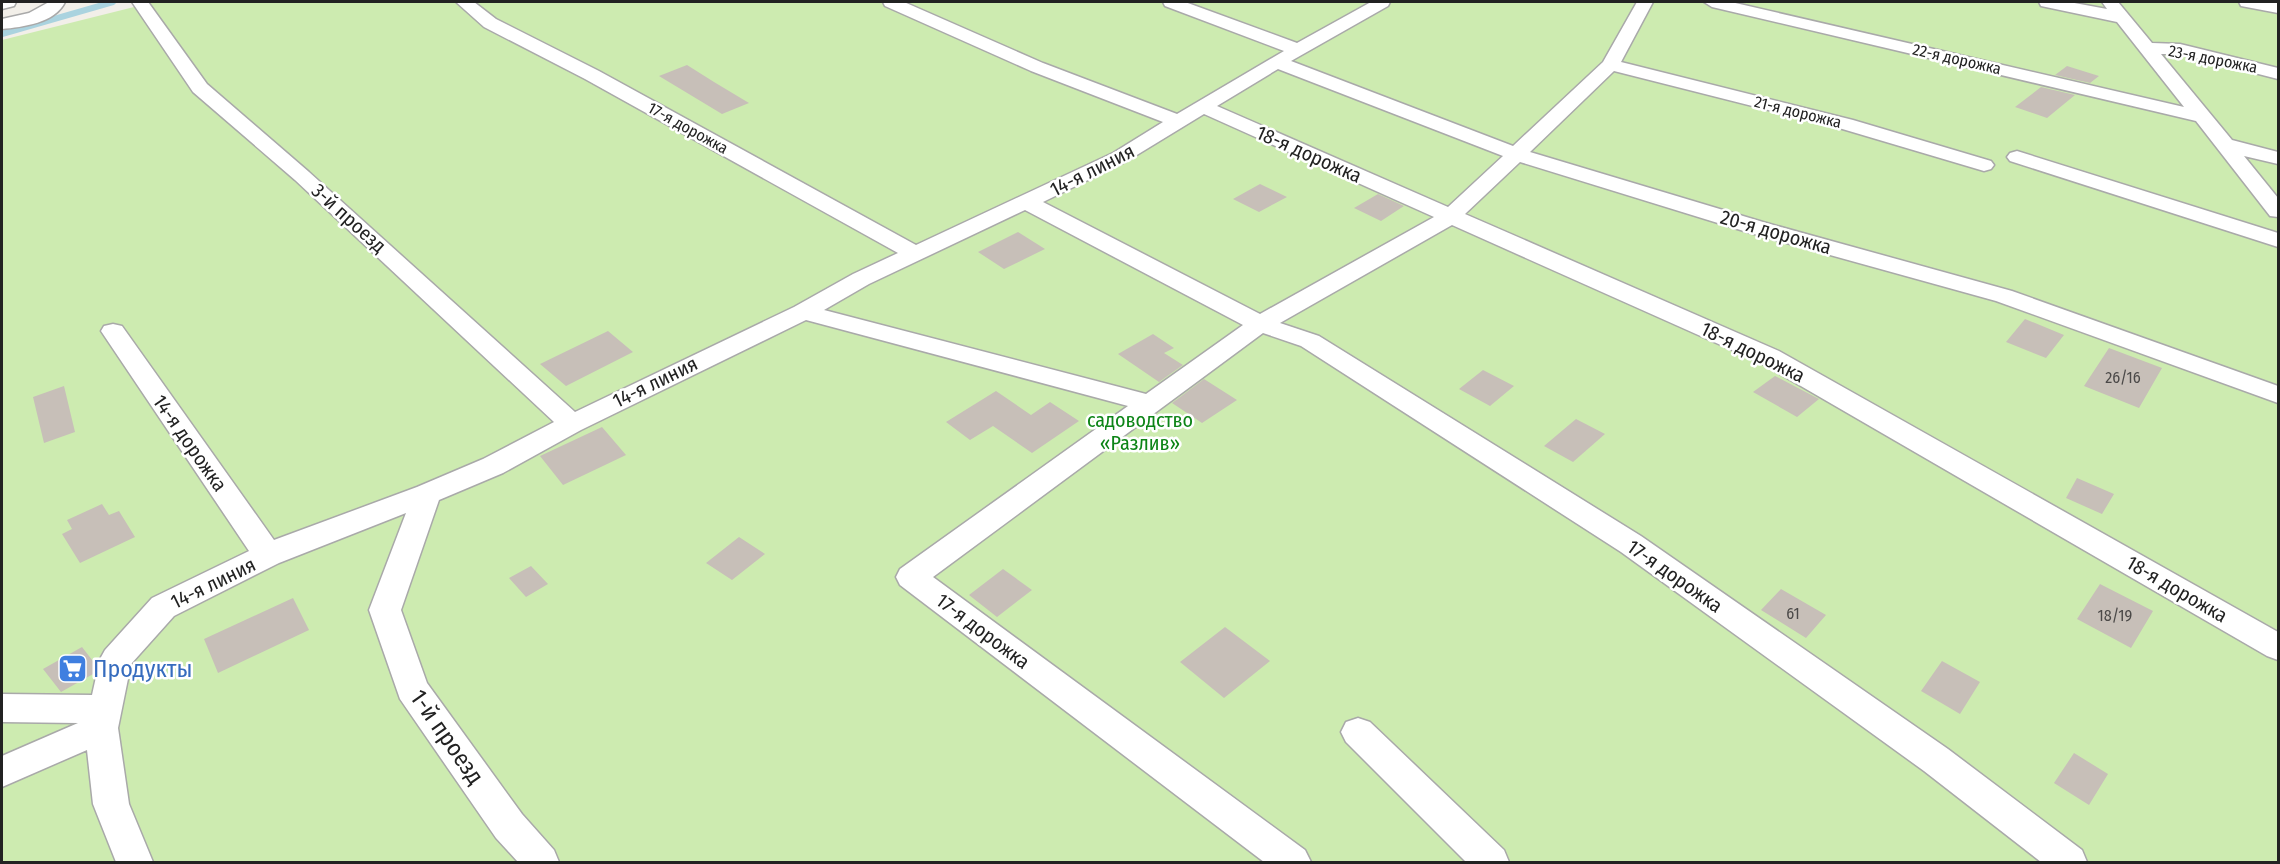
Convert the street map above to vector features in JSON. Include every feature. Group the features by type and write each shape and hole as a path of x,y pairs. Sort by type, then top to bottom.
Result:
{"street":[{"path":"2,4 8,2"},
{"path":"2,24 45,14 54,8 57,2"},
{"name":"3-й проезд","path":"140,2 200,88 302,176 572,424"},
{"name":"17-я дорожка","path":"464,2 490,23 592,75 914,253"},
{"path":"891,2 1038,67 1179,121"},
{"path":"1171,2 1298,50"},
{"name":"14-я линия","path":"134,862 111,804 103,719 116,659 163,608 268,555 493,466 572,424 803,312 861,279 1120,157 1276,62 1382,2"},
{"path":"1260,324 1451,216 1610,65 1645,2"},
{"name":"22-я дорожка","path":"1712,2 2203,117"},
{"path":"2047,2 2124,18"},
{"path":"2110,2 2278,211"},
{"path":"2247,2 2278,9"},
{"name":"23-я дорожка","path":"2148,48 2180,50 2278,73"},
{"name":"20-я дорожка","path":"1276,62 1517,154 1755,226 2004,296 2278,395"},
{"name":"21-я дорожка","path":"1610,65 1846,124 1984,165"},
{"name":"18-я дорожка","path":"1202,106 1770,357 2278,647"},
{"path":"2226,145 2278,158"},
{"path":"2017,157 2278,240"},
{"name":"17-я дорожка","path":"1027,202 1260,324 1310,341 1631,544 1936,760 2069,862"},
{"path":"803,312 1151,404"},
{"name":"17-я дорожка","path":"1260,324 911,577 1292,862"},
{"name":"14-я дорожка","path":"112,331 268,555"},
{"name":"1-й проезд","path":"427,494 385,610 411,689 509,826 541,862"},
{"path":"2,708 103,719"},
{"path":"2,772 103,719"},
{"path":"1358,732 1491,862"}],"green space":[{"name":"садоводство «Разлив»","path":"154,2 2278,2 2278,862 2,862 2,40"}],"building":[{"path":"687,65 749,103 722,114 659,76"},
{"path":"2067,66 2099,76 2090,83 2055,75"},
{"path":"2041,87 2075,95 2047,118 2015,107"},
{"path":"1260,184 1287,197 1259,212 1233,199"},
{"path":"1378,194 1404,206 1381,221 1354,208"},
{"path":"1018,232 1045,249 1004,269 978,252"},
{"path":"2025,319 2064,335 2046,358 2006,342"},
{"path":"608,331 633,352 566,386 540,364"},
{"path":"1153,334 1174,348 1164,353 1183,365 1159,382 1118,354"},
{"path":"2109,348 2162,368 2139,408 2084,386"},
{"path":"1483,370 1514,386 1490,406 1459,389"},
{"path":"1775,376 1819,399 1797,417 1753,392"},
{"path":"1204,379 1237,400 1202,423 1172,403"},
{"path":"64,386 75,432 44,443 33,397"},
{"path":"996,391 1031,415 1050,402 1079,421 1032,453 993,426 970,440 946,422"},
{"path":"1576,419 1605,434 1573,462 1544,446"},
{"path":"602,427 626,455 563,485 540,456"},
{"path":"2077,478 2114,494 2102,514 2066,498"},
{"path":"102,504 109,515 119,511 135,537 80,563 62,534 72,529 67,520"},
{"path":"739,537 765,554 732,580 706,563"},
{"path":"531,566 548,584 526,597 509,578"},
{"path":"1003,569 1032,590 997,617 969,595"},
{"path":"2100,584 2153,611 2131,648 2077,619"},
{"path":"1781,589 1826,615 1806,638 1761,610"},
{"path":"293,598 309,630 218,673 204,639"},
{"path":"1225,627 1270,661 1224,698 1180,662"},
{"name":"Продукты","path":"82,647 96,665 95,673 61,692 43,669"},
{"path":"1942,661 1980,682 1960,714 1921,691"},
{"path":"2074,753 2108,774 2089,805 2054,783"}],"waterway":[{"path":"2,34 113,2"}],"place":[{"name":"Продукты","path":"72,669"}]}
